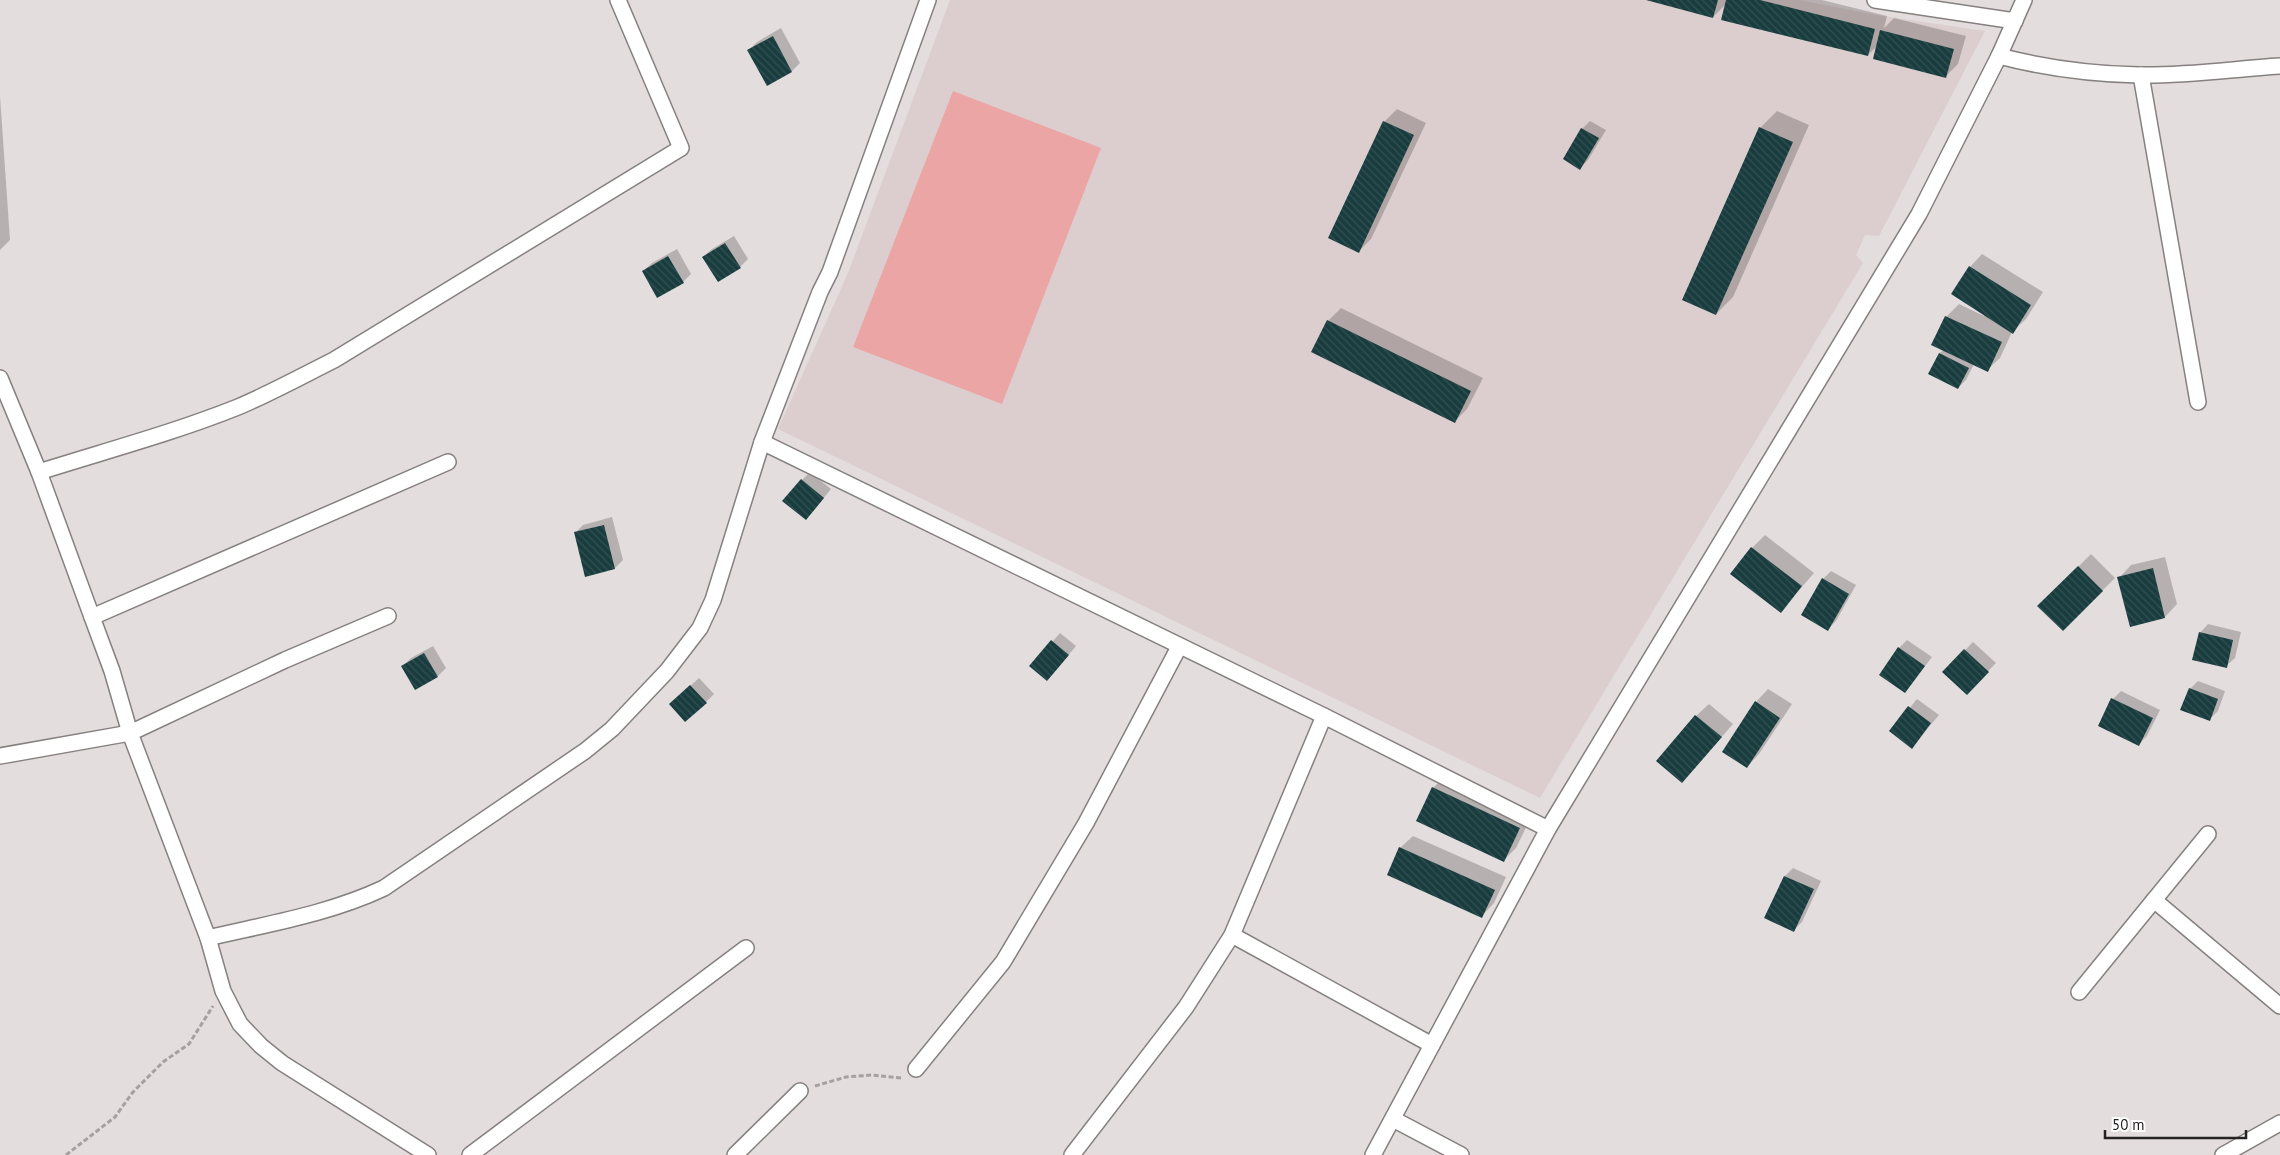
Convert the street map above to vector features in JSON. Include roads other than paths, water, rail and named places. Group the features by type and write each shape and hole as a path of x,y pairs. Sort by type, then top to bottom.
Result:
{"street":[{"path":"39,472 180,428 284,386 334,360 681,148 618,0"},
{"path":"208,938 327,910 360,900 384,888 585,751 612,729 667,672 700,628 712,600 762,442 820,292 830,272 928,0"},
{"path":"1875,0 2015,21"},
{"path":"1373,1155 1548,829 1919,214 1999,56 2024,0"},
{"path":"1999,56 2034,65 2068,70 2141,75 2280,66"},
{"path":"2141,75 2198,402"},
{"path":"0,378 39,472 112,670 130,734 208,938 222,991 240,1024 261,1046 282,1063 428,1155"},
{"path":"762,442 1179,647 1324,716 1548,829"},
{"path":"92,617 448,462"},
{"path":"0,756 130,734 268,667 388,616"},
{"path":"916,1070 975,999 1008,955 1086,823 1179,647"},
{"path":"1072,1155 1186,1008 1232,936 1324,716"},
{"path":"2079,992 2208,834"},
{"path":"2154,900 2280,1006"},
{"path":"1232,936 1432,1045"},
{"path":"470,1155 746,948"},
{"path":"735,1155 800,1091"},
{"path":"1393,1119 1461,1155"},
{"path":"2223,1155 2280,1123"}]}
